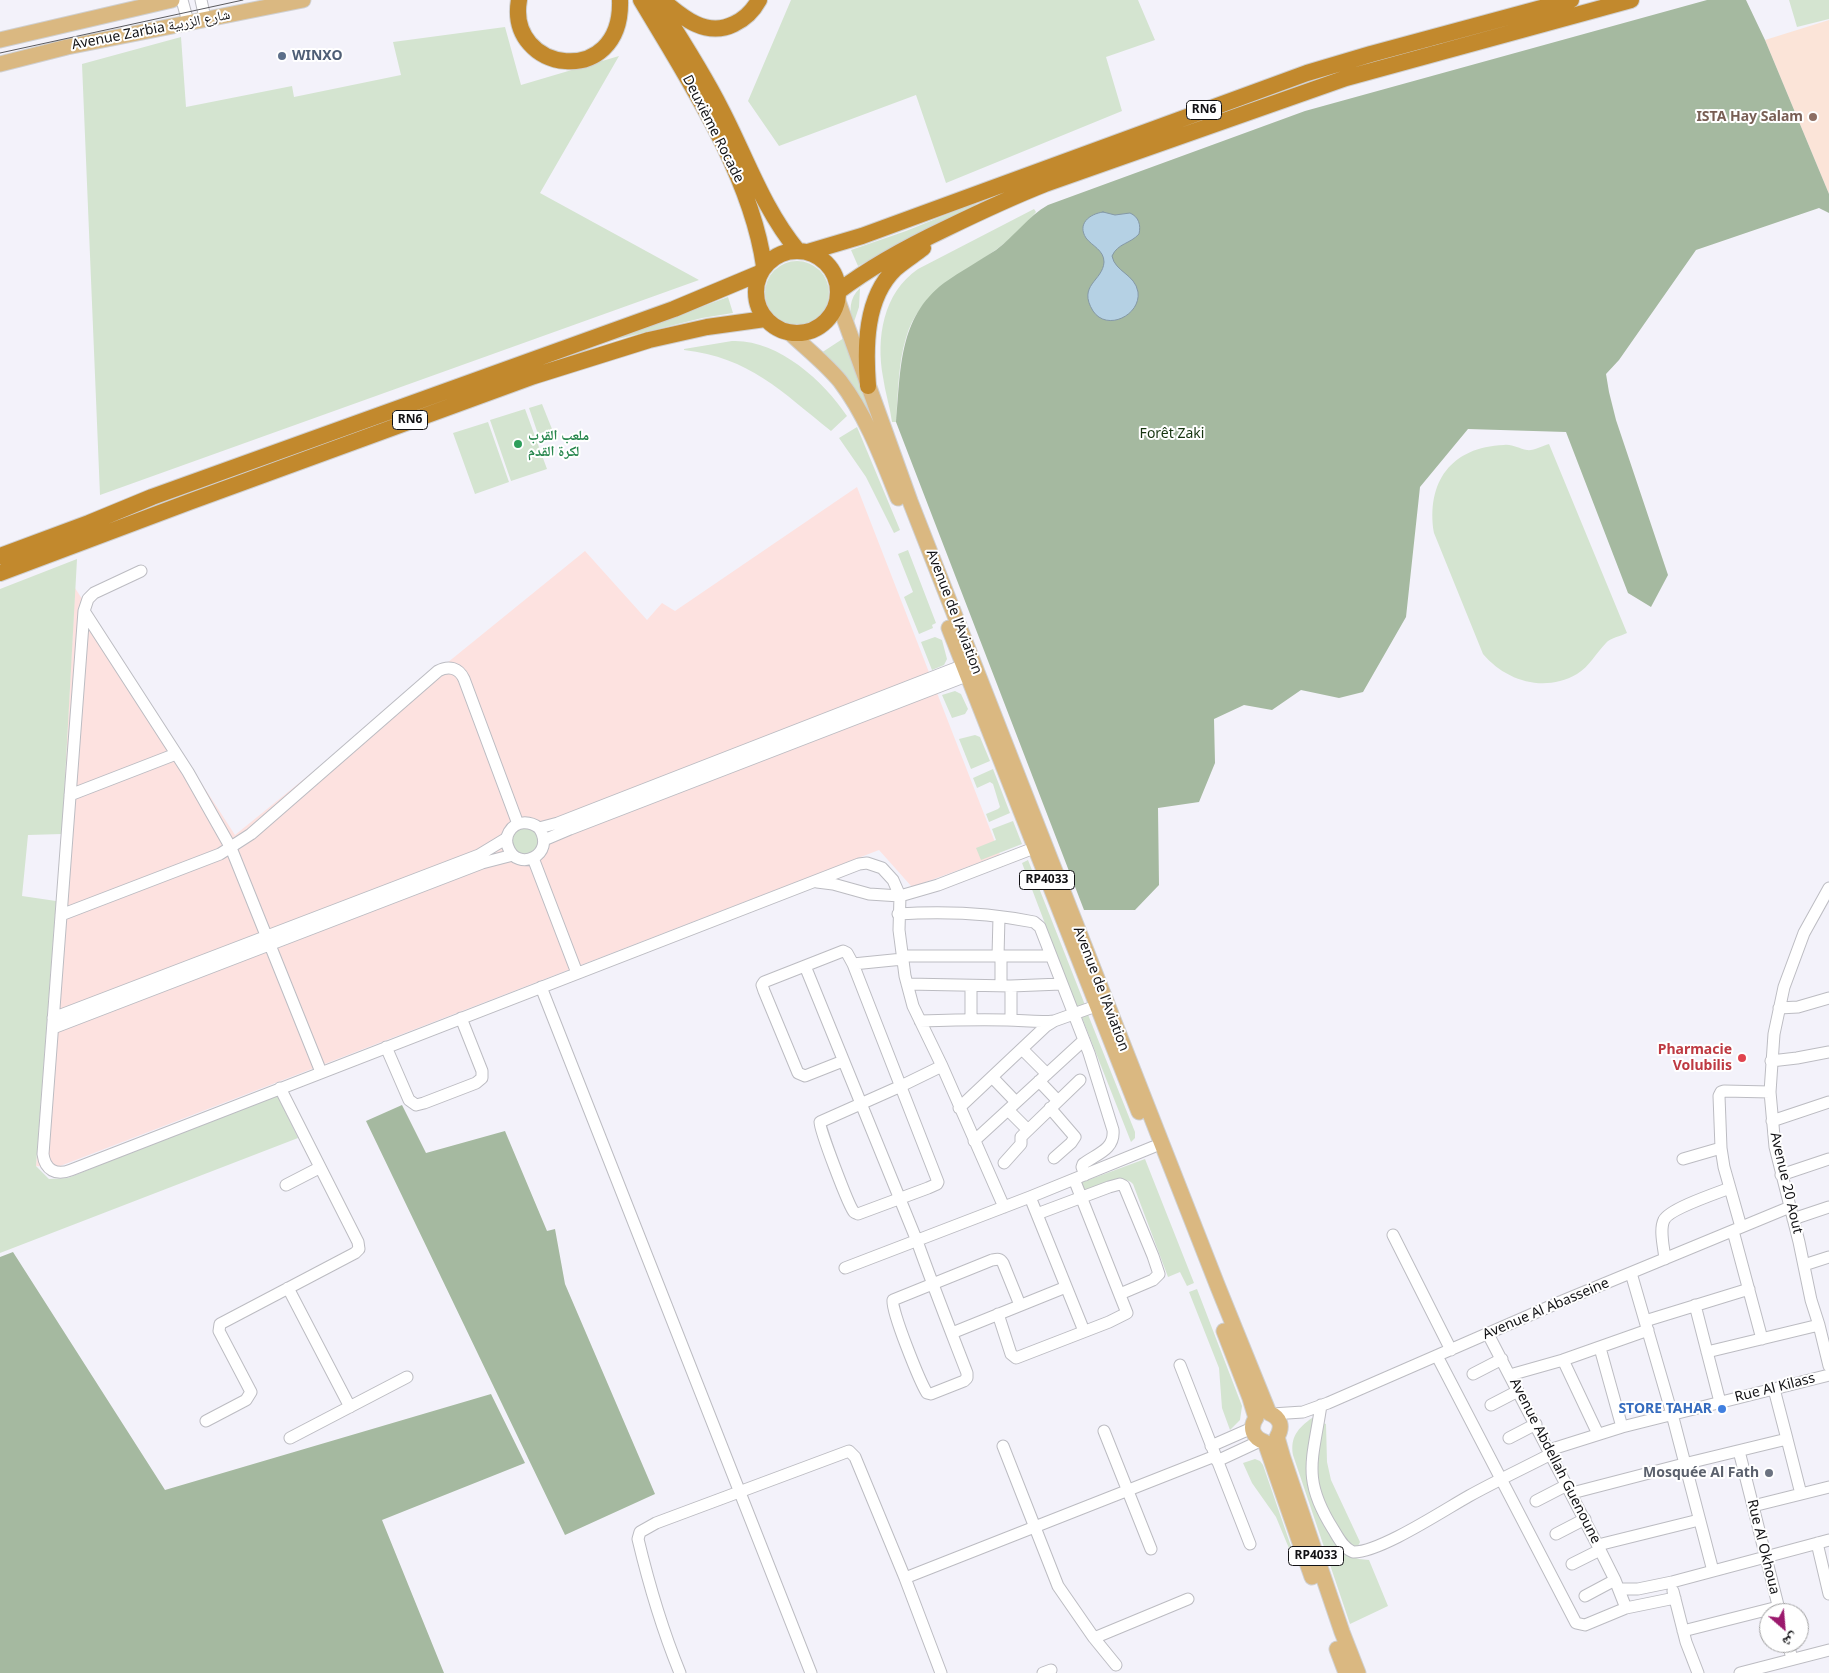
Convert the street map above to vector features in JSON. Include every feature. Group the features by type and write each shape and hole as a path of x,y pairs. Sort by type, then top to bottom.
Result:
{"highway":[{"path":"519,0 519,23 529,41 539,52 554,60 576,62 594,55 611,40 619,21 620,0"},
{"name":"Deuxième Rocade","path":"641,0 696,93 745,193 759,235 762,269"},
{"name":"Deuxième Rocade","path":"656,0 683,42 721,109 786,238 803,252"},
{"path":"662,0 688,20 707,28 719,29 728,27 745,17 753,10 759,0"},
{"name":"RN6","path":"0,556 152,497 674,309 762,269 779,254 803,252 862,236 1307,73 1571,0"},
{"name":"RN6","path":"790,333 800,334 820,327 828,320 838,296 880,262 968,217 1045,184 1314,89 1387,66 1631,0"},
{"path":"868,386 867,355 871,317 877,295 885,281 907,259 968,217"},
{"path":"803,252 818,256 826,262 837,280 838,296"},
{"path":"762,269 756,284 755,297 758,309 765,319 780,331 790,333"},
{"name":"RN6","path":"0,573 534,376 649,340 707,327 765,319"}],"main road":[{"name":"Avenue Zarbia شارع الزربية","path":"0,40 172,0"},
{"name":"Avenue Zarbia شارع الزربية","path":"0,64 67,47 303,0"},
{"name":"Avenue de l'Aviation","path":"838,296 868,386 1034,848 1250,1398 1267,1428 1346,1673"},
{"name":"Avenue de l'Aviation","path":"790,333 827,367 850,395 859,410 889,475 970,669 1214,1278 1267,1428 1358,1673"}],"street":[{"path":"182,0 188,22"},
{"path":"201,0 205,18"},
{"path":"141,571 94,593 88,599 84,611 43,1154 47,1166 58,1173 71,1170 859,864 867,863 882,868 888,874 900,896 898,914 902,957 913,1006 942,1066 1004,1207"},
{"path":"84,611 176,754 231,848 321,1072"},
{"path":"61,915 207,860 231,848 251,834 438,671 447,668 456,669 464,679 518,824"},
{"path":"539,828 558,823 970,669"},
{"path":"544,840 970,669"},
{"path":"70,795 176,754"},
{"path":"529,823 539,828 544,840 541,851 533,858 522,860 513,855 509,850 507,838 509,832 518,824 529,823"},
{"path":"429,879 479,855 507,838"},
{"path":"813,882 833,884 869,894 900,896 938,885 1034,848"},
{"path":"53,1023 429,879 513,855"},
{"path":"533,858 577,973"},
{"name":"Avenue 20 Aout","path":"1828,895 1801,939 1784,987 1774,1034 1770,1092 1775,1146 1781,1175 1811,1300 1826,1342 1829,1366"},
{"path":"898,914 954,913 1000,917 1026,921 1037,925 1042,931 1084,1040 1113,1135 1109,1147 1083,1164 1079,1177 1081,1197 1127,1310 1126,1314 1015,1358 1011,1354 998,1314"},
{"path":"1000,917 1000,956 1011,1020"},
{"path":"843,1061 805,1076 800,1074 795,1068 762,986 764,982 843,951 848,953 853,964 901,1086 938,1182 935,1185 858,1214 853,1210 819,1124 825,1118 901,1086 942,1066"},
{"path":"853,964 902,957 1051,956"},
{"path":"805,966 917,1241 932,1284 952,1333 967,1378 950,1387 928,1394 919,1376 891,1303 894,1299 932,1284 1000,1259 1020,1304"},
{"path":"907,984 972,986 1061,984"},
{"path":"971,1020 972,986"},
{"path":"541,987 811,1673"},
{"path":"1779,1008 1798,1007 1829,998"},
{"path":"920,1021 1011,1020 1045,1022 1054,1021 1096,1006"},
{"path":"386,1047 409,1100 416,1105 476,1083 482,1078 482,1070 461,1018"},
{"path":"959,1108 1041,1030 1054,1021"},
{"path":"974,1141 1084,1040"},
{"path":"1022,1048 1043,1078 1054,1105 1075,1137 1054,1158"},
{"path":"1771,1061 1829,1052"},
{"path":"992,1077 1028,1130"},
{"path":"1004,1163 1021,1144 1021,1137 1080,1080"},
{"path":"206,1421 246,1400 251,1392 219,1331 219,1326 222,1322 355,1253 359,1249 358,1242 280,1088"},
{"path":"1762,1339 1749,1289 1721,1148 1719,1096 1724,1091 1770,1092"},
{"path":"1772,1121 1829,1102"},
{"path":"845,1268 1030,1197 1153,1147"},
{"path":"1684,1159 1721,1148"},
{"path":"1781,1175 1829,1159"},
{"path":"286,1185 319,1168"},
{"path":"1037,1214 1117,1184 1124,1186 1159,1270 1159,1276 1120,1294"},
{"path":"1666,1258 1662,1232 1663,1223 1667,1216 1683,1207 1730,1188"},
{"path":"1030,1197 1084,1331"},
{"name":"Avenue Al Abasseine","path":"1267,1428 1790,1207"},
{"path":"1793,1219 1829,1207"},
{"path":"1393,1235 1451,1350"},
{"path":"1804,1265 1829,1256"},
{"path":"1631,1273 1672,1414 1712,1571"},
{"path":"952,1333 1066,1287"},
{"path":"288,1288 350,1406"},
{"path":"1510,1375 1600,1348 1646,1325 1695,1305 1749,1289"},
{"path":"1695,1305 1720,1402"},
{"path":"1707,1352 1819,1325"},
{"name":"Avenue Abdellah Guenoune","path":"1488,1334 1570,1489 1617,1585 1626,1608"},
{"path":"1600,1348 1622,1427"},
{"path":"1437,1356 1576,1623 1585,1625 1626,1608 1675,1598"},
{"path":"1473,1374 1502,1358"},
{"path":"1563,1360 1598,1434"},
{"path":"1180,1365 1250,1544"},
{"name":"Rue Al Kilass","path":"1321,1405 1311,1466 1313,1490 1341,1542 1353,1552 1374,1547 1401,1534 1550,1452 1598,1434 1829,1375"},
{"path":"290,1438 407,1377"},
{"path":"1774,1389 1802,1494"},
{"path":"1491,1405 1518,1391"},
{"name":"Avenue Al Abasseine","path":"1267,1428 1303,1412"},
{"path":"1509,1438 1536,1424"},
{"path":"905,1578 1129,1490 1214,1454 1267,1428"},
{"path":"1214,1454 1267,1428"},
{"path":"1104,1431 1151,1549"},
{"path":"1536,1501 1570,1489 1787,1439"},
{"path":"1003,1446 1058,1586 1094,1638 1116,1665"},
{"path":"680,1673 666,1639 653,1597 639,1534 647,1527 656,1523 841,1453 851,1451 905,1578 941,1673"},
{"name":"Rue Al Okhoua","path":"1739,1451 1777,1603"},
{"path":"1753,1506 1829,1487"},
{"path":"1556,1534 1585,1519"},
{"path":"1572,1564 1599,1547 1699,1520"},
{"path":"1585,1596 1617,1585 1638,1589 1672,1582 1829,1540"},
{"path":"1817,1543 1829,1594"},
{"path":"1672,1582 1683,1632 1698,1673"},
{"path":"1094,1638 1188,1599"},
{"path":"1683,1632 1759,1615"},
{"path":"1740,1673 1829,1650"},
{"path":"1790,1653 1792,1660"}],"shaded area":[{"name":"ISTA Hay Salam","path":"1829,20 1829,194 1765,40"},
{"path":"857,487 1000,855 912,887 879,850 55,1168 36,1166 62,834 75,588 235,835 585,551 647,620 662,603 675,611"}],"green space":[{"path":"791,0 1138,0 1155,40 1106,57 1122,111 946,183 916,95 779,146 748,101"},
{"name":"Forêt Zaki","path":"1707,0 1746,0 1765,40 1829,194 1829,213 1819,208 1696,250 1619,360 1606,374 1616,420 1668,575 1651,607 1628,593 1566,432 1468,429 1420,487 1406,617 1363,692 1339,698 1301,690 1272,710 1244,705 1214,719 1215,763 1199,802 1158,808 1159,885 1135,910 1084,910 896,422 901,364 910,329 918,312 929,297 944,283 996,250 1034,215 1048,205 1305,111"},
{"path":"1789,0 1829,0 1829,19 1797,27"},
{"path":"505,27 521,85 619,56 540,193 699,280 100,495 82,64 181,37 186,107 292,86 294,97 401,75 393,42"},
{"path":"975,203 976,205 858,266 851,250 906,231"},
{"path":"1034,209 1036,212 1013,236 943,286 921,308 912,322 903,348 896,422 892,422 883,377 881,347 885,317 897,291 906,279 918,269"},
{"path":"797,261 815,267 823,275 829,293 823,311 815,319 797,325 779,319 771,311 765,293 771,275 779,267"},
{"path":"860,288 859,307 853,325 851,305 856,292"},
{"path":"728,297 733,313 702,318 606,342"},
{"path":"844,338 886,447 821,353"},
{"path":"732,341 749,342 782,354 812,376 837,402 847,416 831,431 764,378 746,368 728,360 684,350"},
{"path":"542,404 552,429 538,434 529,408"},
{"name":"ملعب القرب لكرة القدم","path":"525,409 547,469 511,481 490,420"},
{"name":"ملعب القرب لكرة القدم","path":"488,422 509,482 475,494 453,433"},
{"path":"857,427 900,530 894,533 866,477 839,438"},
{"path":"1549,444 1627,633 1608,641 1586,667 1577,674 1552,683 1539,683 1514,677 1492,663 1483,654 1434,533 1433,515 1434,498 1439,483 1446,471 1456,460 1470,452 1485,447 1507,445 1529,450"},
{"path":"908,550 936,623 932,625 933,628 919,634 904,597 913,592 898,554"},
{"path":"77,559 62,834 28,835 22,896 56,901 36,1166 49,1179 68,1178 276,1093 298,1138 0,1253 0,589"},
{"path":"935,637 942,640 947,659 944,665 932,670 921,642"},
{"path":"955,691 961,694 968,709 965,714 952,718 942,695"},
{"path":"975,735 980,737 990,761 971,769 959,739"},
{"path":"993,769 1010,813 989,822 986,814 1000,807 993,784 990,782 977,788 973,778"},
{"path":"1013,821 1022,844 981,860 976,848 996,840 992,829"},
{"path":"525,828 534,832 538,841 534,850 525,854 516,850 512,841 516,832"},
{"path":"1028,860 1085,1005 1077,1008 1022,863"},
{"path":"1087,1012 1135,1132 1135,1138 1131,1142 1081,1015"},
{"path":"402,1105 426,1153 505,1131 547,1231 555,1229 565,1284 655,1494 565,1535 366,1121"},
{"path":"1145,1159 1194,1283 1187,1286 1180,1272 1168,1277 1133,1184 1129,1181 1117,1180 1084,1193 1080,1183"},
{"path":"13,1252 165,1490 491,1394 525,1463 382,1520 444,1673 0,1673 0,1257"},
{"path":"1197,1289 1242,1406 1240,1420 1230,1430 1222,1408 1219,1368 1189,1292"},
{"path":"1314,1418 1308,1471 1350,1556 1369,1560 1388,1606 1350,1624 1293,1455 1292,1449 1296,1434"},
{"path":"1323,1423 1326,1424 1327,1462 1331,1480 1360,1542 1358,1546 1353,1547 1340,1532 1328,1515 1319,1496 1315,1477"},
{"path":"1255,1459 1263,1465 1293,1552 1293,1558 1276,1517 1252,1483 1243,1463"}],"water":[{"path":"1103,212 1115,215 1130,213 1137,219 1140,227 1139,234 1117,248 1112,256 1117,266 1133,281 1138,292 1138,300 1129,314 1114,320 1106,320 1099,317 1093,311 1088,295 1089,289 1103,268 1104,262 1100,251 1086,238 1083,228 1089,217"}],"tram line":[{"path":"0,53 243,0"}],"place":[{"name":"WINXO","path":"282,56"},
{"name":"ISTA Hay Salam","path":"1813,117"},
{"name":"ملعب القرب لكرة القدم","path":"518,444"},
{"name":"Pharmacie Volubilis","path":"1742,1058"},
{"name":"STORE TAHAR","path":"1722,1409"},
{"name":"Mosquée Al Fath","path":"1769,1473"}]}
